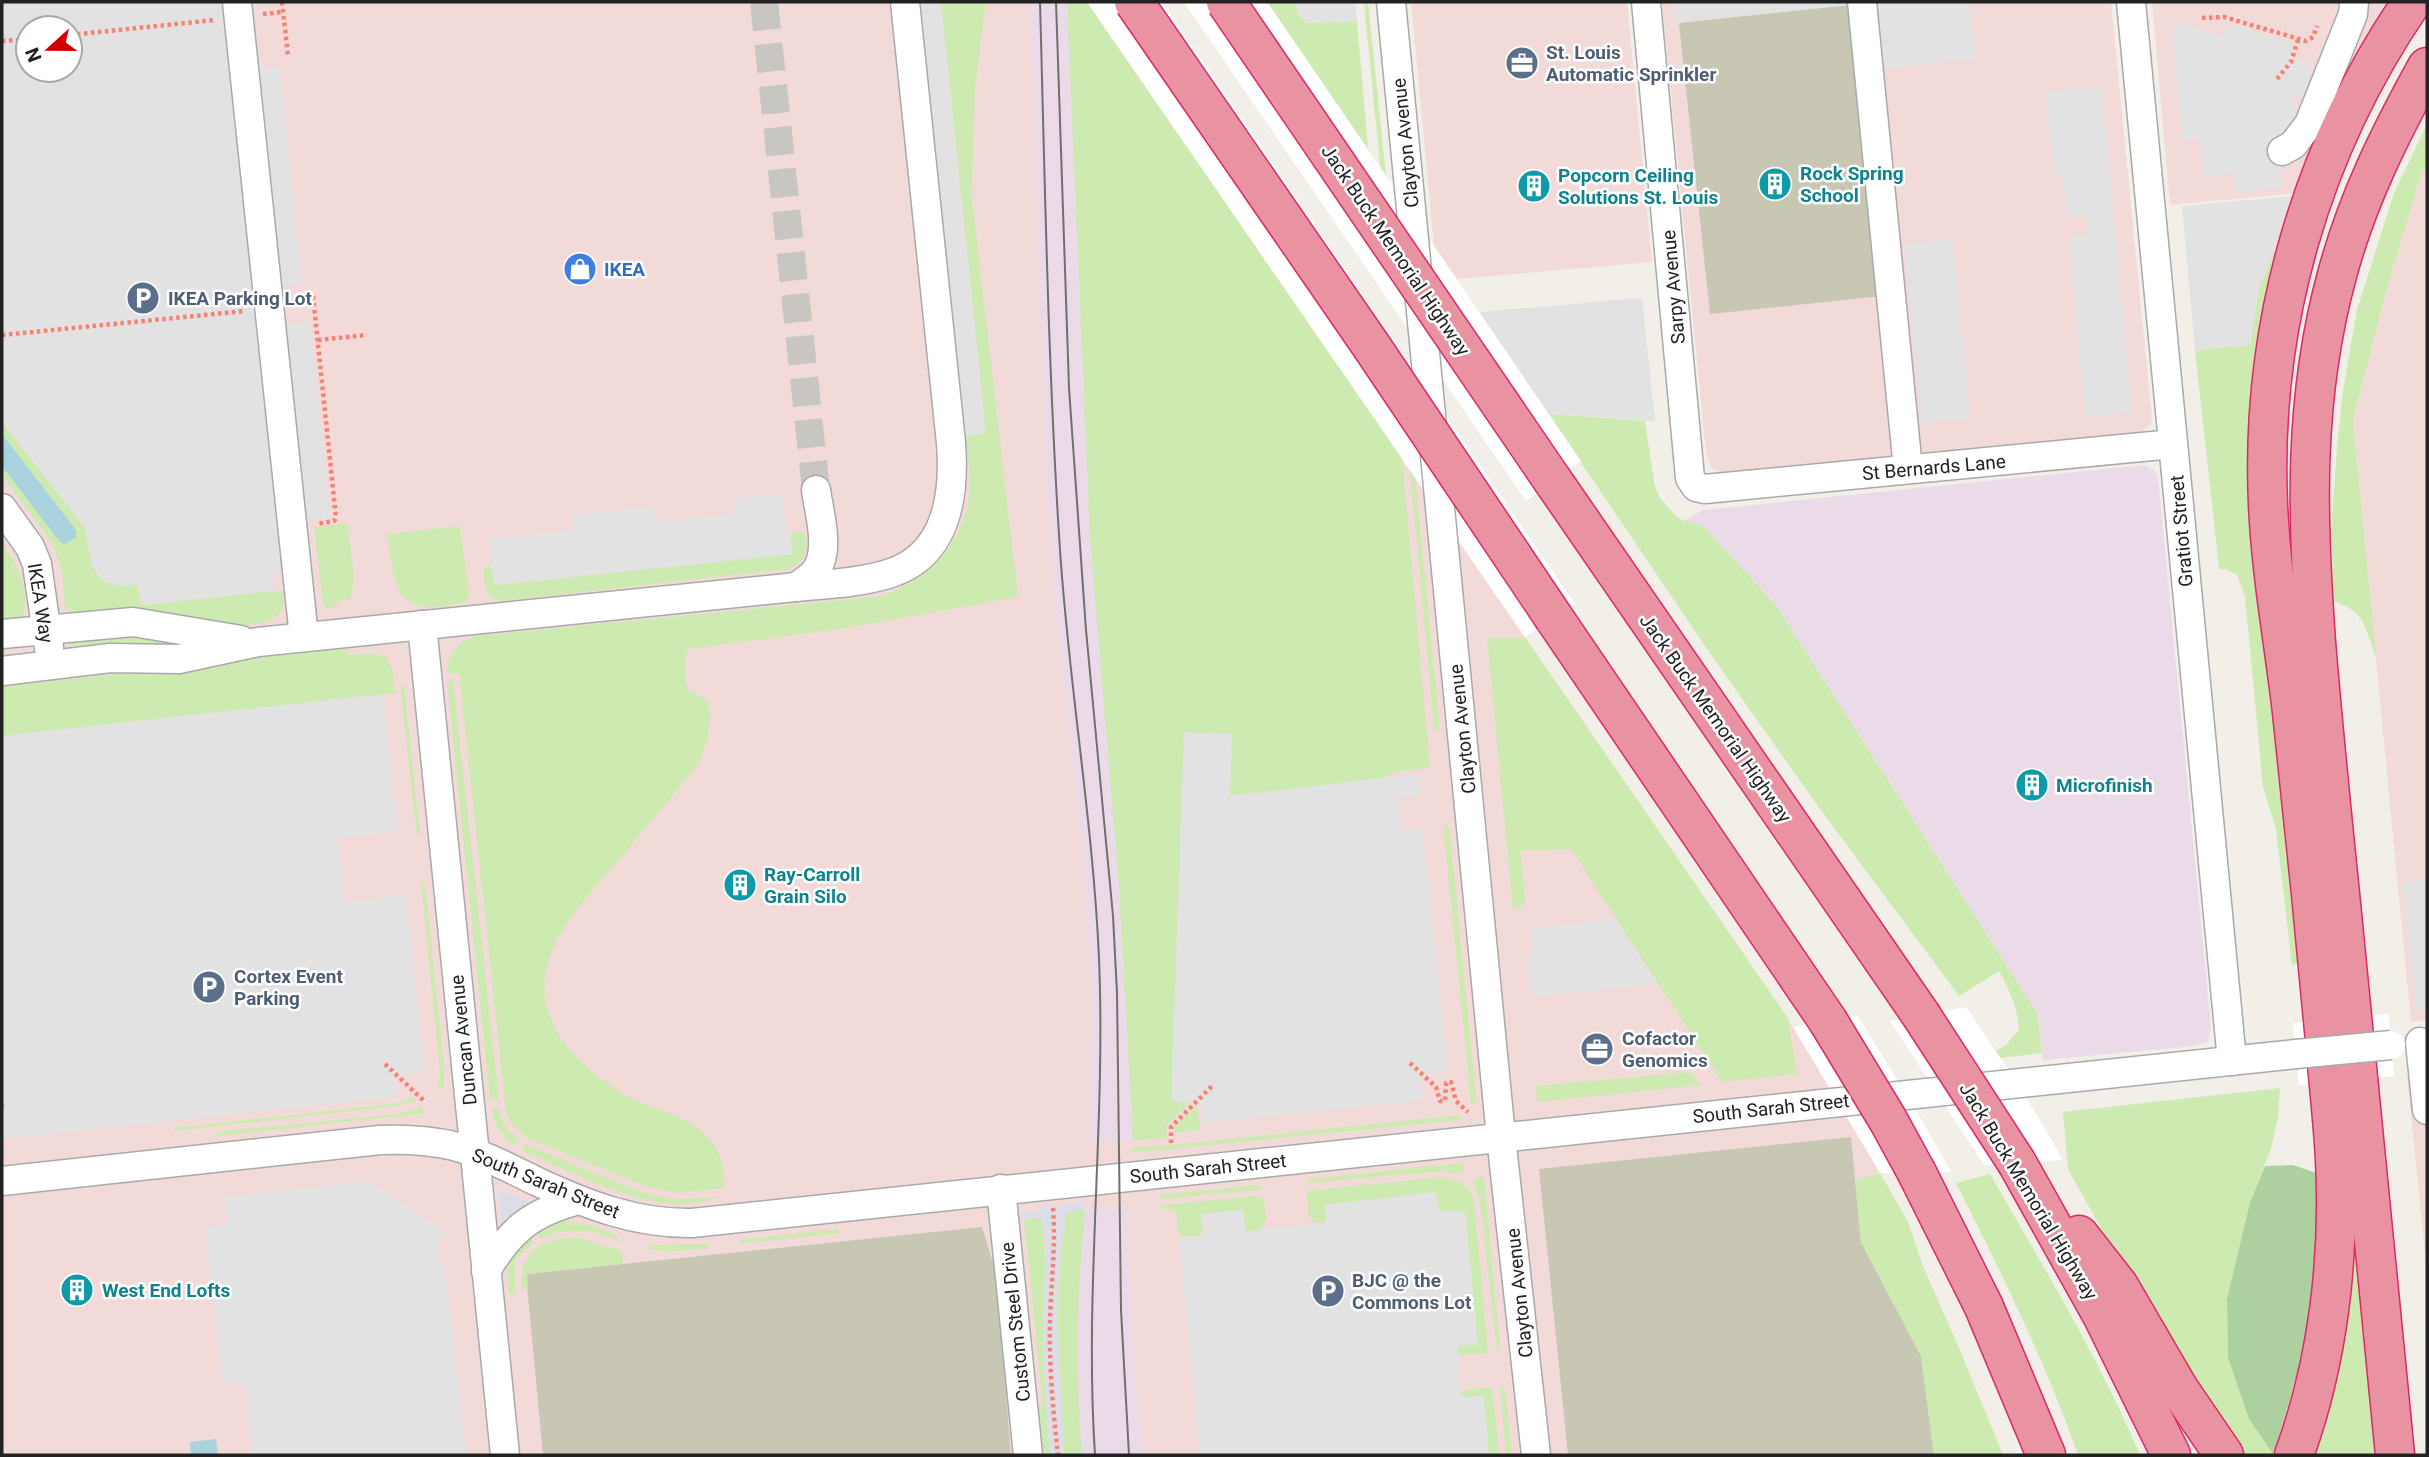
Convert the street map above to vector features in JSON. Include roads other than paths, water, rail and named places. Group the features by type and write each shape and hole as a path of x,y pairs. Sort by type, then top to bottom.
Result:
{"highway":[{"path":"1134,2 1372,347 1828,1021 1917,1172 1984,1307 2046,1455"},
{"name":"Jack Buck Memorial Highway","path":"1226,2 1921,1015 2038,1199 2102,1315 2171,1455"},
{"path":"2294,1455 2313,1395 2330,1295 2335,1241 2335,1161 2296,748 2271,552 2267,444 2270,391 2287,283 2313,195 2350,110 2392,31 2412,2"},
{"path":"2395,1455 2325,748 2311,572 2308,482 2315,391 2337,274 2367,186 2390,134 2427,67"},
{"path":"2038,1199 2079,1235 2101,1261 2119,1286 2179,1389 2224,1455"},
{"path":"1984,1307 2021,1455"}],"street":[{"path":"2,671 110,659 179,659 258,642 869,579 905,567 918,558 931,543 948,513 953,470 905,2"},
{"name":"Clayton Avenue","path":"1391,2 1501,1137 1536,1455"},
{"name":"Sarpy Avenue","path":"1646,2 1690,478 1696,487"},
{"path":"1862,2 1908,469"},
{"name":"Gratiot Street","path":"2131,2 2232,1060"},
{"path":"2282,151 2293,145 2309,124 2353,14 2354,2"},
{"path":"239,12 304,637"},
{"name":"St Bernards Lane","path":"1696,487 1704,489 2173,444"},
{"path":"796,587 818,568 822,557 816,490"},
{"name":"IKEA Way","path":"2,508 30,547 37,564 51,666"},
{"path":"2,634 133,622 258,642"},
{"name":"Duncan Avenue","path":"422,625 505,1455"},
{"path":"2424,1042 2427,1110"},
{"name":"South Sarah Street","path":"2,1181 380,1140 418,1140 474,1153 579,1200 620,1214 666,1223 771,1215 2424,1042"},
{"name":"Custom Steel Drive","path":"1001,1189 1028,1455"},
{"path":"486,1271 516,1230 538,1214 579,1200"}],"water":[{"path":"2,434 76,530 76,537 64,545 2,466"},
{"path":"216,1439 218,1455 191,1455 190,1442"}],"tunnel":[{"path":"764,2 816,490"}],"tram line":[{"path":"1040,2 1050,345 1060,550 1092,856 1099,958 1100,1082 1092,1331 1095,1455"},
{"path":"1056,2 1069,388 1086,630 1113,916 1117,993 1121,1310 1129,1455"}],"place":[{"name":"St. Louis Automatic Sprinkler","path":"1522,63"},
{"name":"Rock Spring School","path":"1775,184"},
{"name":"Popcorn Ceiling Solutions St. Louis","path":"1534,186"},
{"name":"IKEA","path":"580,269"},
{"name":"IKEA Parking Lot","path":"143,298"},
{"name":"Microfinish","path":"2032,785"},
{"name":"Ray-Carroll Grain Silo","path":"740,885"},
{"name":"Cortex Event Parking","path":"209,987"},
{"name":"Cofactor Genomics","path":"1597,1049"},
{"name":"West End Lofts","path":"77,1290"},
{"name":"BJC @ the Commons Lot","path":"1328,1291"}]}
